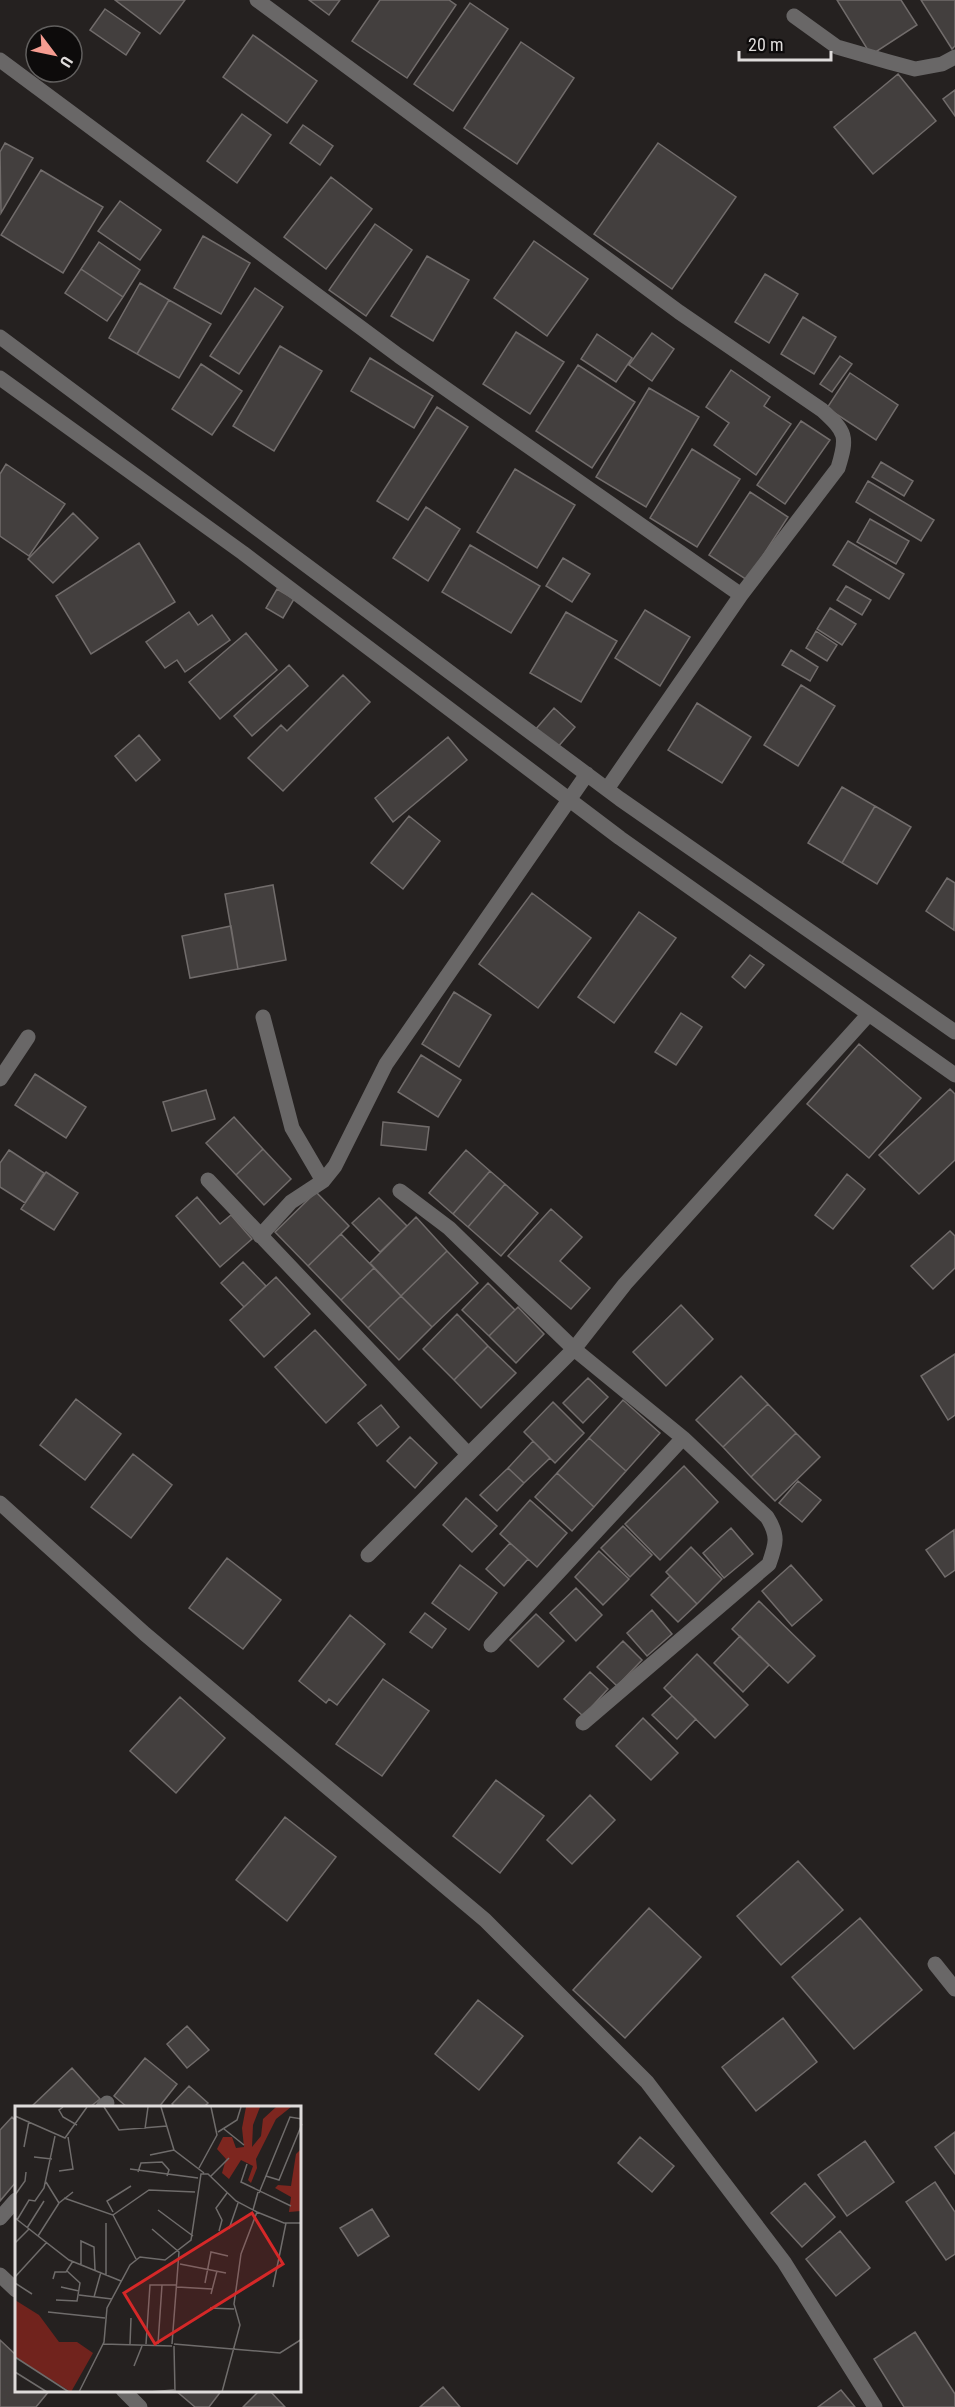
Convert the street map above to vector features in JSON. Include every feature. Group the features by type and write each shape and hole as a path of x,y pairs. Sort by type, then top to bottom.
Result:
{"street":[{"path":"257,0 680,312 822,410 842,428 845,444 838,468 741,595 607,789"},
{"path":"794,16 837,47 915,69 942,64 955,57"},
{"path":"0,60 399,356 741,595"},
{"path":"0,338 607,789 955,1032"},
{"path":"0,378 243,553 570,800 955,1075"},
{"path":"243,553 260,531"},
{"path":"260,1236 291,1202 323,1181 335,1166 386,1064 587,774"},
{"path":"368,1555 467,1453 574,1349 625,1284 869,1014"},
{"path":"263,1017 292,1128 323,1181"},
{"path":"0,1079 28,1037"},
{"path":"208,1180 467,1453"},
{"path":"400,1191 449,1228 574,1349 683,1438 767,1517 776,1530 775,1546 769,1564 583,1723"},
{"path":"491,1645 683,1438"},
{"path":"0,1503 145,1634 485,1920 647,2082 784,2262 875,2407"},
{"path":"935,1964 955,1989"},
{"path":"0,2218 15,2201"},
{"path":"0,2275 15,2289"},
{"path":"124,2392 140,2407"}],"building":[{"path":"115,0 185,0 160,34"},
{"path":"309,0 340,0 329,15"},
{"path":"380,0 449,0 456,5 407,78 352,41"},
{"path":"837,0 901,0 917,25 871,55"},
{"path":"921,0 955,0 955,46 952,49"},
{"path":"470,3 508,29 453,111 414,84"},
{"path":"105,9 140,33 126,55 90,30"},
{"path":"253,35 317,81 287,123 223,77"},
{"path":"521,42 574,78 517,164 464,128"},
{"path":"898,74 936,121 873,174 834,127"},
{"path":"955,90 955,116 943,99"},
{"path":"242,114 271,135 237,183 207,161"},
{"path":"303,125 333,146 320,165 290,143"},
{"path":"5,143 33,158 1,213 0,152"},
{"path":"658,143 736,197 672,289 594,234"},
{"path":"41,170 103,207 63,273 1,235"},
{"path":"331,177 372,209 326,269 284,237"},
{"path":"120,201 161,230 140,260 98,231"},
{"path":"375,224 412,250 366,316 329,290"},
{"path":"203,236 250,263 221,314 174,288"},
{"path":"534,241 588,279 547,336 494,298"},
{"path":"99,242 140,270 123,297 81,269"},
{"path":"427,256 469,280 433,341 391,316"},
{"path":"81,269 123,297 107,321 65,293"},
{"path":"765,274 798,294 769,343 735,322"},
{"path":"140,283 169,300 137,354 109,338"},
{"path":"255,288 283,307 239,374 210,356"},
{"path":"169,300 211,324 179,378 137,354"},
{"path":"803,317 836,337 814,374 781,354"},
{"path":"516,332 564,362 530,414 483,384"},
{"path":"652,333 674,349 652,381 629,365"},
{"path":"597,334 632,358 616,382 581,359"},
{"path":"280,346 322,371 274,451 233,426"},
{"path":"840,356 852,364 832,392 820,384"},
{"path":"370,358 433,396 414,428 351,391"},
{"path":"201,364 242,391 212,435 172,409"},
{"path":"578,365 635,402 592,468 536,431"},
{"path":"731,370 770,397 764,406 791,424 756,475 714,445 729,423 706,407"},
{"path":"850,373 898,405 876,440 827,408"},
{"path":"649,388 699,417 646,507 596,477"},
{"path":"437,407 468,427 408,520 377,501"},
{"path":"801,421 830,440 785,504 757,485"},
{"path":"692,449 740,479 697,547 650,518"},
{"path":"881,462 913,481 904,496 872,477"},
{"path":"6,464 65,504 29,556 0,536 0,474"},
{"path":"515,469 575,505 537,568 477,532"},
{"path":"868,481 934,520 921,541 856,502"},
{"path":"750,492 788,517 747,580 709,555"},
{"path":"426,507 460,529 428,581 393,558"},
{"path":"73,513 98,538 53,583 28,559"},
{"path":"870,519 909,541 896,564 857,542"},
{"path":"848,541 904,574 889,599 833,565"},
{"path":"139,543 175,602 91,654 56,596"},
{"path":"470,545 540,586 511,633 442,592"},
{"path":"563,558 590,574 572,602 546,586"},
{"path":"846,586 871,600 862,615 837,600"},
{"path":"277,589 294,599 283,618 266,608"},
{"path":"830,608 856,624 842,645 817,629"},
{"path":"645,610 690,637 660,686 615,658"},
{"path":"189,612 198,625 212,615 230,640 185,672 177,660 165,668 146,642"},
{"path":"566,612 617,641 581,702 530,673"},
{"path":"816,631 837,645 827,661 806,648"},
{"path":"246,633 277,670 220,719 189,682"},
{"path":"791,650 818,667 810,681 782,665"},
{"path":"289,665 308,686 252,736 234,716"},
{"path":"343,675 370,702 283,791 248,758 281,725 287,731"},
{"path":"801,685 835,706 798,766 764,745"},
{"path":"697,703 751,737 722,783 668,750"},
{"path":"554,708 575,727 557,748 535,730"},
{"path":"139,735 160,760 136,781 115,756"},
{"path":"448,737 467,760 393,822 375,798"},
{"path":"842,787 875,806 842,863 808,843"},
{"path":"875,806 911,827 877,884 842,863"},
{"path":"409,816 440,841 403,889 371,863"},
{"path":"947,878 955,883 954,930 926,911"},
{"path":"273,885 286,960 238,969 225,894"},
{"path":"532,893 591,938 538,1008 479,964"},
{"path":"639,912 676,938 614,1023 578,997"},
{"path":"231,926 238,969 190,978 182,936"},
{"path":"750,955 764,965 745,988 732,977"},
{"path":"454,992 491,1015 459,1067 422,1044"},
{"path":"681,1013 702,1027 676,1065 655,1052"},
{"path":"859,1044 921,1098 869,1158 807,1104"},
{"path":"421,1055 461,1080 438,1117 398,1092"},
{"path":"35,1074 86,1107 66,1138 15,1105"},
{"path":"950,1089 955,1094 955,1160 919,1194 879,1155"},
{"path":"206,1090 215,1119 172,1131 163,1102"},
{"path":"234,1117 263,1149 236,1175 206,1143"},
{"path":"383,1122 429,1127 426,1150 381,1145"},
{"path":"263,1149 291,1179 264,1205 236,1175"},
{"path":"9,1150 44,1173 25,1203 0,1187 0,1163"},
{"path":"466,1150 490,1171 453,1214 429,1193"},
{"path":"490,1171 505,1184 468,1227 453,1214"},
{"path":"46,1172 78,1193 54,1230 21,1209"},
{"path":"847,1174 865,1189 833,1229 815,1215"},
{"path":"505,1184 538,1213 501,1256 468,1227"},
{"path":"316,1192 349,1226 308,1266 275,1232"},
{"path":"197,1197 220,1224 231,1215 252,1239 220,1267 176,1216"},
{"path":"379,1198 407,1226 380,1252 352,1223"},
{"path":"551,1209 582,1237 560,1261 590,1288 571,1309 508,1256"},
{"path":"416,1217 447,1251 401,1296 370,1263"},
{"path":"950,1231 955,1236 955,1268 933,1289 911,1266"},
{"path":"341,1234 374,1268 341,1300 308,1266"},
{"path":"447,1251 478,1283 432,1327 401,1296"},
{"path":"243,1262 266,1286 244,1307 221,1283"},
{"path":"374,1268 401,1296 368,1328 341,1300"},
{"path":"276,1277 310,1314 264,1357 230,1320"},
{"path":"488,1283 515,1310 489,1336 462,1310"},
{"path":"401,1296 432,1327 399,1360 368,1328"},
{"path":"681,1305 713,1339 666,1386 633,1352"},
{"path":"518,1307 544,1334 516,1363 489,1336"},
{"path":"457,1314 488,1346 454,1380 423,1349"},
{"path":"315,1330 366,1385 326,1423 275,1367"},
{"path":"488,1346 516,1373 481,1408 454,1380"},
{"path":"955,1354 955,1415 948,1420 921,1376"},
{"path":"741,1376 768,1404 723,1447 696,1420"},
{"path":"588,1378 608,1397 583,1423 563,1403"},
{"path":"76,1399 121,1434 85,1480 40,1445"},
{"path":"623,1400 660,1433 626,1471 589,1438"},
{"path":"553,1402 584,1433 555,1463 524,1432"},
{"path":"768,1404 796,1433 751,1477 723,1447"},
{"path":"381,1405 399,1427 377,1446 358,1423"},
{"path":"796,1433 820,1457 775,1501 751,1477"},
{"path":"410,1437 437,1463 415,1488 387,1461"},
{"path":"589,1438 626,1471 594,1507 557,1473"},
{"path":"533,1441 550,1458 524,1483 508,1468"},
{"path":"133,1454 172,1485 131,1538 91,1507"},
{"path":"684,1466 718,1502 660,1560 625,1524"},
{"path":"508,1468 524,1483 497,1511 480,1495"},
{"path":"557,1473 594,1507 572,1531 535,1497"},
{"path":"798,1481 821,1500 802,1522 779,1503"},
{"path":"466,1498 497,1526 472,1552 443,1525"},
{"path":"530,1500 567,1533 537,1567 500,1534"},
{"path":"623,1526 652,1555 630,1577 601,1548"},
{"path":"731,1528 753,1554 724,1578 703,1553"},
{"path":"954,1530 955,1570 945,1577 926,1550"},
{"path":"510,1543 528,1559 504,1586 486,1569"},
{"path":"691,1547 722,1579 697,1604 666,1572"},
{"path":"599,1551 629,1579 603,1605 575,1577"},
{"path":"227,1558 281,1600 243,1649 189,1608"},
{"path":"460,1565 497,1593 469,1630 432,1603"},
{"path":"791,1565 822,1600 792,1626 762,1591"},
{"path":"670,1576 697,1604 678,1622 651,1595"},
{"path":"576,1588 602,1615 576,1641 550,1613"},
{"path":"759,1601 815,1656 788,1683 732,1629"},
{"path":"652,1610 672,1634 647,1656 627,1633"},
{"path":"425,1613 446,1629 432,1648 410,1632"},
{"path":"536,1614 564,1641 538,1667 510,1640"},
{"path":"350,1615 385,1644 337,1705 329,1699 326,1703 299,1681"},
{"path":"740,1636 769,1665 743,1692 714,1663"},
{"path":"623,1641 642,1660 617,1686 597,1667"},
{"path":"697,1654 748,1705 715,1738 664,1688"},
{"path":"590,1672 608,1689 583,1716 564,1699"},
{"path":"383,1679 429,1711 382,1776 336,1744"},
{"path":"672,1696 696,1719 677,1739 652,1715"},
{"path":"180,1697 225,1738 176,1793 130,1751"},
{"path":"643,1718 678,1753 651,1780 616,1746"},
{"path":"496,1780 544,1816 500,1873 453,1836"},
{"path":"590,1795 615,1820 572,1864 547,1840"},
{"path":"285,1817 336,1857 287,1921 236,1880"},
{"path":"798,1861 843,1910 781,1965 737,1916"},
{"path":"649,1908 701,1957 625,2038 573,1990"},
{"path":"860,1918 922,1990 854,2049 792,1977"},
{"path":"478,2000 523,2036 479,2090 435,2054"},
{"path":"783,2018 817,2062 756,2111 722,2067"},
{"path":"187,2026 209,2050 187,2068 167,2044"},
{"path":"145,2058 177,2084 160,2106 126,2106 114,2096"},
{"path":"72,2068 100,2099 91,2106 32,2106"},
{"path":"189,2086 208,2103 205,2106 174,2106 172,2104"},
{"path":"12,2117 15,2120 15,2183 0,2201 0,2130"},
{"path":"955,2132 955,2174 935,2147"},
{"path":"640,2137 674,2166 652,2192 618,2163"},
{"path":"865,2141 894,2182 847,2216 818,2175"},
{"path":"935,2182 955,2212 955,2254 946,2260 906,2202"},
{"path":"805,2183 835,2217 802,2247 771,2213"},
{"path":"372,2209 389,2236 358,2256 340,2228"},
{"path":"840,2231 870,2268 836,2296 806,2259"},
{"path":"915,2332 955,2394 955,2407 904,2407 874,2359"},
{"path":"0,2340 15,2354 15,2392 48,2392 36,2407 0,2407"},
{"path":"443,2387 460,2407 420,2407"},
{"path":"841,2390 855,2407 818,2407"},
{"path":"177,2392 220,2392 209,2407 195,2407"},
{"path":"258,2392 271,2392 285,2407 243,2407"}]}
